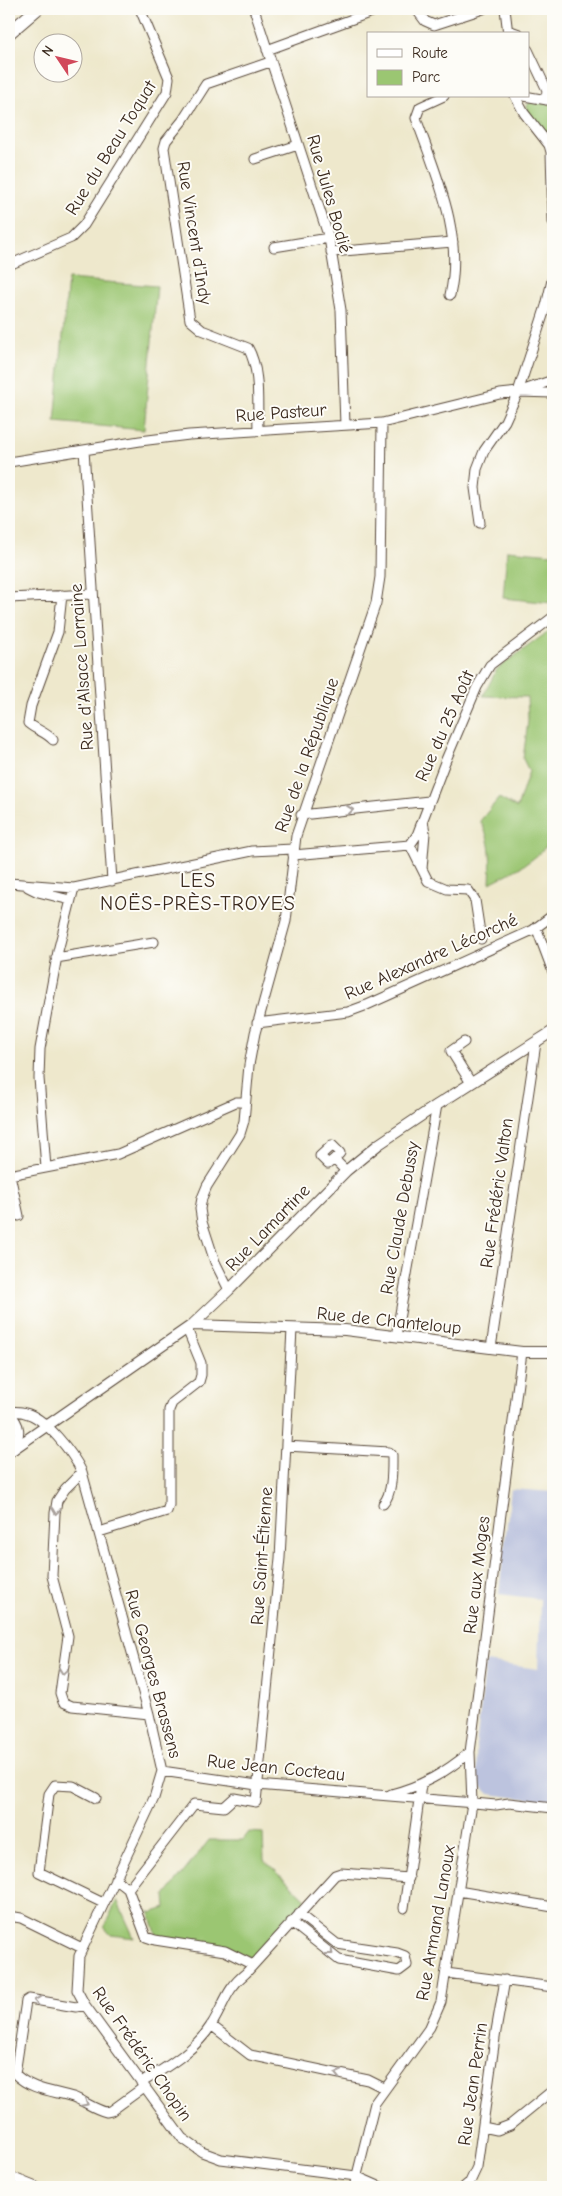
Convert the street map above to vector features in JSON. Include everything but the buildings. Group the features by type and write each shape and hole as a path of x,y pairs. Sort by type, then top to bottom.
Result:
{"main road":[{"path":"9,33 37,9"}],"street":[{"name":"Rue du Beau Toquat","path":"9,265 70,238 84,225 168,92 169,78 140,9"},
{"name":"Rue Jules Bodié","path":"254,9 329,238 341,310 345,425"},
{"path":"267,50 380,9"},
{"path":"416,9 425,21 434,25 483,9"},
{"path":"505,9 508,32"},
{"path":"530,54 550,100"},
{"name":"Rue Vincent d'Indy","path":"258,430 255,370 252,355 248,348 202,330 190,320 164,148 166,141 183,120 206,84 270,62"},
{"path":"530,97 550,100"},
{"path":"440,98 420,108 416,118 450,220 454,278 450,295"},
{"path":"516,98 524,113 549,145 552,152 553,222"},
{"path":"255,159 298,145"},
{"path":"274,247 329,238"},
{"path":"331,252 453,242"},
{"path":"480,523 476,496 477,469 484,451 504,421 518,392 550,306 553,276"},
{"path":"518,392 553,380"},
{"name":"Rue Pasteur","path":"9,462 189,435 382,423 456,404 518,392 553,393"},
{"name":"Rue de la République","path":"230,1290 215,1262 202,1222 200,1209 207,1186 240,1134 246,1102 248,1065 257,1023 286,921 293,852 302,815 376,603 380,577 382,423"},
{"name":"Rue d'Alsace Lorraine","path":"84,450 112,881"},
{"path":"9,598 92,594"},
{"path":"53,740 48,734 35,729 28,723 31,706 58,632 62,595"},
{"name":"Rue du 25 Août","path":"412,843 477,687 490,665 553,617"},
{"path":"302,815 430,801"},
{"path":"422,872 425,847 423,818"},
{"path":"9,883 74,888 252,851 293,852 412,843 425,847"},
{"path":"412,843 422,872 428,882 447,889 468,890 475,900 480,938"},
{"path":"26,885 38,892 70,900"},
{"path":"46,1168 39,1078 40,1048 56,958 74,888"},
{"name":"Rue Alexandre Lécorché","path":"257,1023 348,1012 368,1005 536,927 553,914"},
{"path":"536,927 553,972"},
{"path":"56,958 154,942"},
{"name":"Rue Lamartine","path":"11,1450 189,1327 230,1290 346,1171 392,1134 553,1031"},
{"path":"464,1042 451,1051 471,1083"},
{"name":"Rue Frédéric Valton","path":"491,1348 536,1043"},
{"path":"19,1216 9,1175 118,1154 236,1102 246,1102"},
{"name":"Rue Claude Debussy","path":"396,1336 437,1105"},
{"path":"334,1159 346,1171"},
{"path":"99,1532 166,1511 168,1505 169,1410 172,1403 199,1382 201,1375 201,1363 189,1327"},
{"name":"Rue de Chanteloup","path":"189,1327 345,1330 522,1352 553,1352"},
{"name":"Rue Saint-Étienne","path":"258,1785 280,1558 292,1329"},
{"name":"Rue aux Moges","path":"472,1803 470,1752 522,1352"},
{"path":"9,1412 16,1420 20,1429 19,1437 11,1450"},
{"name":"Rue Georges Brassens","path":"9,1412 27,1413 45,1425 75,1456 82,1472 149,1714 162,1771 154,1798 82,1948 79,1956 77,1990"},
{"path":"286,1446 389,1452 392,1455 392,1469 388,1499 383,1504"},
{"path":"82,1472 64,1489 57,1501 55,1513 52,1576 68,1636 60,1693 63,1702 72,1706 149,1714"},
{"name":"Rue Jean Cocteau","path":"387,1795 421,1785 446,1772 470,1752"},
{"name":"Rue Jean Cocteau","path":"162,1771 258,1785 496,1805 509,1803 553,1808"},
{"path":"96,1798 72,1786 55,1785 49,1794 39,1872 103,1903"},
{"path":"128,1889 194,1804 224,1807 234,1798 256,1802 258,1785"},
{"path":"404,1908 421,1785"},
{"name":"Rue Armand Lanoux","path":"354,2187 370,2115 375,2103 384,2088 430,2027 441,2002 472,1803"},
{"path":"85,2005 76,2007 29,1999 26,2001 15,2074 42,2090 71,2097 106,2112 110,2111 198,2042 211,2025 233,1984 246,1973 336,1874 409,1878"},
{"path":"115,1879 128,1889 146,1937 225,1951 253,1965"},
{"path":"458,1891 553,1906"},
{"path":"291,1922 339,1960 399,1971 407,1965 405,1956 397,1953 337,1944 298,1914"},
{"path":"9,1916 29,1922 82,1948"},
{"path":"446,1973 553,1987"},
{"name":"Rue Jean Perrin","path":"464,2187 470,2182 477,2167 505,1980"},
{"name":"Rue Frédéric Chopin","path":"77,1990 85,2005 182,2138 202,2152 221,2159 356,2176 381,2187"},
{"path":"211,2025 250,2055 368,2080 384,2088"},
{"path":"483,2127 498,2130 510,2125 553,2090"},
{"path":"9,2176 36,2187"}],"shaded area":[{"path":"511,1489 553,1492 553,1802 489,1794 477,1782 476,1746 486,1662 538,1669 540,1599 499,1594"}],"green space":[{"path":"532,101 553,104 553,143 527,112 527,105"},
{"path":"68,279 157,286 144,430 55,422"},
{"path":"507,550 553,554 552,603 503,598"},
{"path":"553,628 553,835 548,844 534,858 490,883 489,843 480,821 499,798 517,808 529,771 523,759 528,721 527,697 483,696 497,669"},
{"path":"249,1832 263,1833 264,1860 306,1899 253,1959 224,1946 157,1936 149,1911 151,1913 166,1908 165,1896 209,1840 243,1840"},
{"path":"117,1900 134,1938 111,1935 104,1927"}],"district":[{"name":"LES NOËS-PRÈS-TROYES","path":"198,892"}]}
